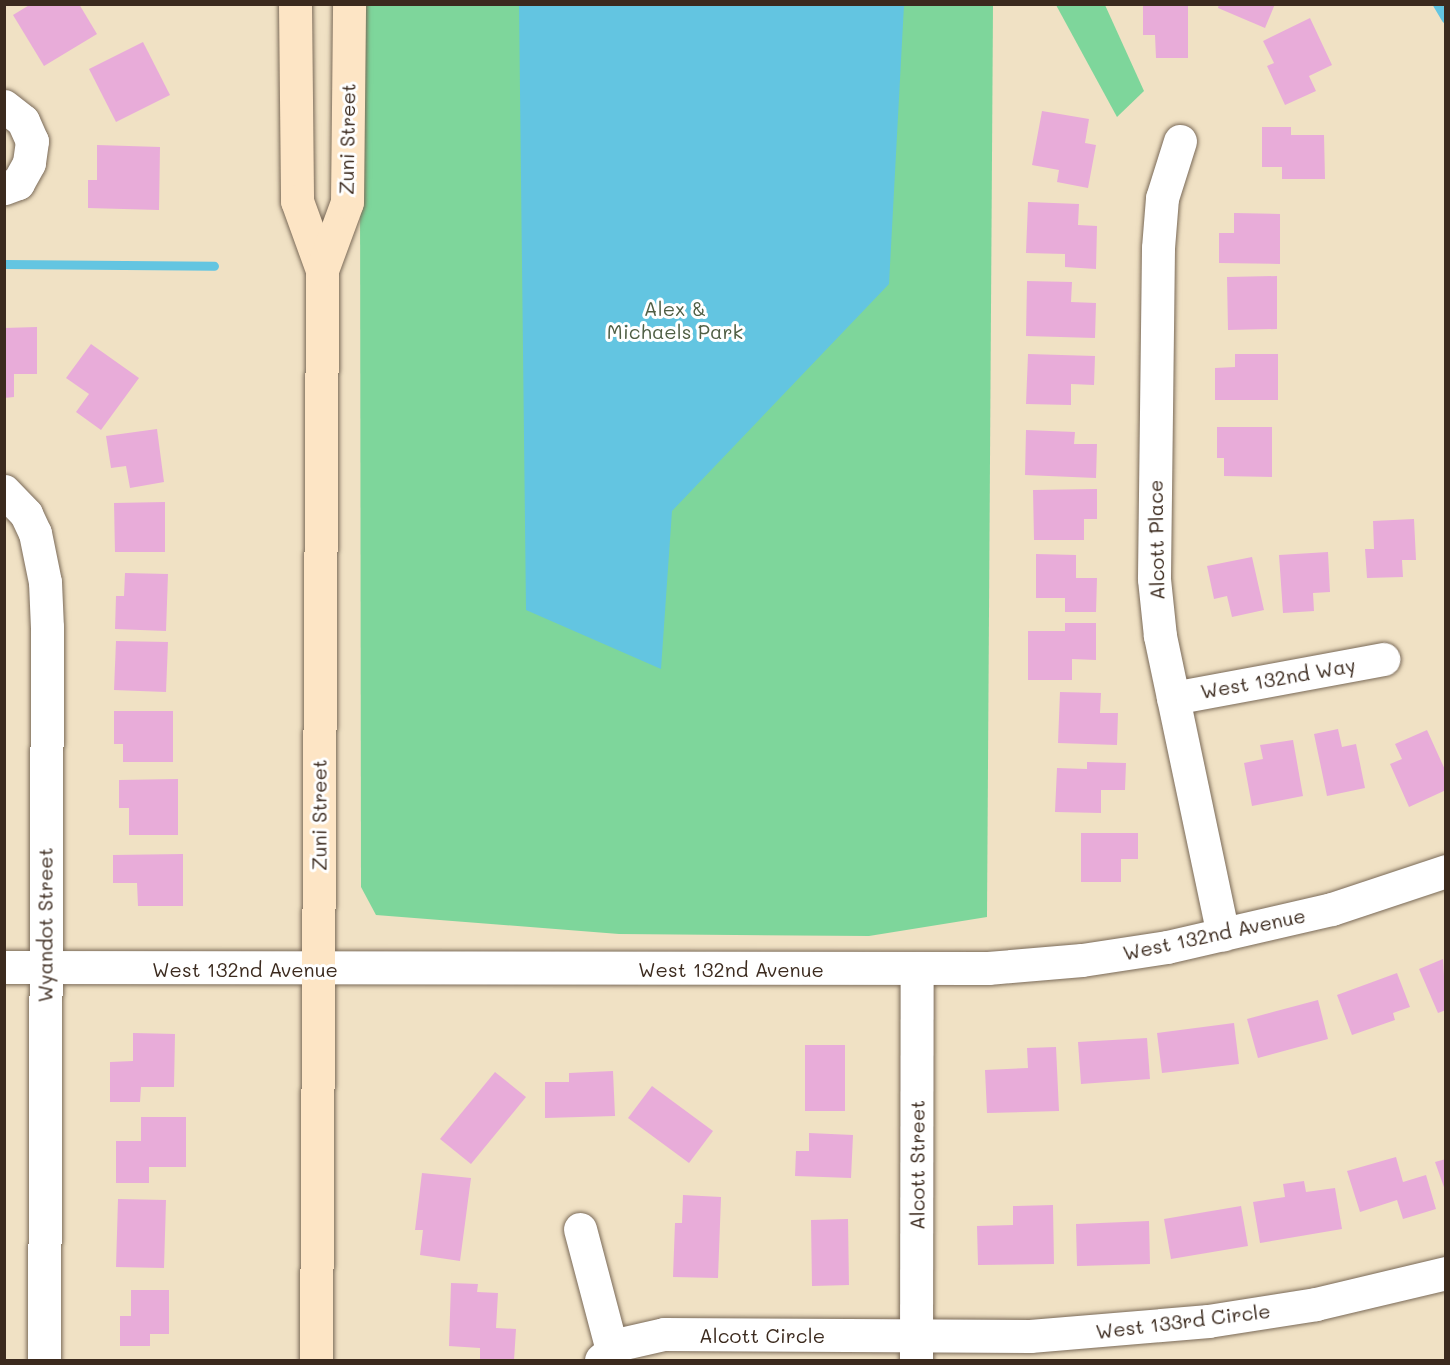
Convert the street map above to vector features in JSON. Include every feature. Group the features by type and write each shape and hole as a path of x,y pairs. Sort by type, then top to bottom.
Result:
{"main road":[{"name":"Zuni Street","path":"295,4 297,201 322,270"},
{"name":"Zuni Street","path":"316,1360 322,270 347,202 349,4"}],"street":[{"path":"4,106 22,121 32,141 29,163 18,183 4,188"},
{"name":"Alcott Place","path":"1180,141 1162,198 1158,248 1154,579 1160,636 1223,934"},
{"name":"Wyandot Street","path":"8,495 35,532 45,582 44,1360"},
{"name":"West 132nd Way","path":"1173,698 1383,659"},
{"name":"West 132nd Avenue","path":"4,967 917,969 1082,960 1223,934 1332,909 1446,871"},
{"name":"Alcott Street","path":"916,1348 917,969"},
{"name":"Alcott Circle","path":"580,1229 606,1355 644,1336 664,1334 916,1348"},
{"name":"West 133rd Circle","path":"916,1348 1208,1321 1316,1304 1446,1273"}],"green space":[{"name":"Alex & Michaels Park","path":"364,5 993,5 987,917 869,936 619,934 376,915 361,887 360,172"},
{"path":"1056,5 1105,5 1144,91 1117,117"}],"water":[{"path":"519,5 904,5 889,284 672,511 661,669 526,610"}],"building":[{"path":"31,4 79,4 97,34 44,66 13,15"},
{"path":"1143,4 1188,4 1188,58 1156,58 1155,35 1143,35"},
{"path":"1219,4 1275,4 1265,28 1218,8"},
{"path":"1310,18 1332,65 1309,76 1316,91 1285,105 1267,66 1274,63 1263,41"},
{"path":"143,42 170,95 116,122 89,69"},
{"path":"1042,111 1089,119 1085,143 1096,145 1088,188 1057,182 1059,170 1032,165"},
{"path":"1262,127 1291,127 1291,135 1324,135 1325,179 1282,179 1282,167 1262,167"},
{"path":"97,145 160,147 159,210 88,208 88,180 97,180"},
{"path":"1028,202 1079,204 1078,225 1097,226 1096,269 1065,267 1065,254 1026,253"},
{"path":"1234,213 1280,214 1280,264 1219,263 1219,233 1234,233"},
{"path":"1277,276 1277,329 1228,330 1227,277"},
{"path":"1027,281 1072,282 1071,302 1096,303 1095,338 1026,336"},
{"path":"37,327 37,374 14,374 14,397 4,398 4,328"},
{"path":"91,344 139,378 101,430 76,412 89,394 66,378"},
{"path":"1028,354 1095,356 1094,385 1071,384 1071,405 1026,404"},
{"path":"1235,354 1278,354 1278,400 1215,400 1215,368 1235,367"},
{"path":"1217,427 1272,427 1272,477 1224,476 1224,458 1217,458"},
{"path":"157,429 164,482 130,488 126,466 111,468 106,436"},
{"path":"1026,430 1075,432 1074,444 1097,444 1096,478 1025,475"},
{"path":"1097,489 1097,519 1084,519 1084,540 1034,540 1033,490"},
{"path":"165,502 165,552 115,552 114,503"},
{"path":"1414,519 1416,560 1402,560 1403,577 1367,578 1365,549 1374,549 1373,521"},
{"path":"1328,552 1330,592 1313,593 1314,611 1283,613 1279,555"},
{"path":"1036,554 1076,555 1076,578 1097,578 1096,612 1065,612 1065,598 1036,598"},
{"path":"1252,557 1264,610 1232,617 1227,596 1214,599 1207,566"},
{"path":"125,573 168,574 166,631 115,629 116,596 124,596"},
{"path":"1065,623 1096,623 1096,660 1072,659 1072,680 1028,680 1028,631 1065,631"},
{"path":"116,641 168,642 166,692 114,690"},
{"path":"1060,692 1101,693 1100,713 1118,713 1117,745 1058,743"},
{"path":"114,711 173,711 173,762 123,762 123,744 114,744"},
{"path":"1338,729 1342,747 1356,744 1365,788 1327,796 1314,734"},
{"path":"1427,730 1446,772 1446,790 1409,807 1390,764 1402,759 1395,744"},
{"path":"1293,740 1303,796 1252,806 1244,763 1263,759 1260,745"},
{"path":"1087,762 1126,763 1125,790 1101,790 1101,813 1055,812 1057,768 1087,769"},
{"path":"178,779 178,835 129,835 129,808 119,808 119,780"},
{"path":"1081,833 1138,833 1138,859 1121,859 1121,882 1081,882"},
{"path":"183,854 183,906 138,906 137,883 113,883 113,855"},
{"path":"1443,959 1446,1010 1438,1013 1419,969"},
{"path":"1397,973 1410,1007 1393,1013 1395,1020 1352,1035 1337,995"},
{"path":"1318,1000 1328,1039 1258,1058 1247,1019"},
{"path":"1234,1023 1239,1064 1162,1073 1157,1033"},
{"path":"133,1033 175,1034 174,1087 141,1087 140,1102 110,1102 110,1062 133,1061"},
{"path":"1147,1038 1150,1079 1081,1084 1078,1042"},
{"path":"805,1045 845,1045 845,1111 805,1111"},
{"path":"1056,1047 1059,1111 987,1113 985,1070 1028,1068 1027,1048"},
{"path":"613,1071 615,1116 545,1118 545,1082 569,1082 569,1073"},
{"path":"495,1072 526,1097 471,1164 440,1139"},
{"path":"652,1086 713,1131 689,1163 628,1118"},
{"path":"141,1117 186,1117 186,1167 149,1167 149,1183 116,1183 116,1141 141,1141"},
{"path":"809,1133 853,1135 851,1178 795,1176 796,1151 809,1151"},
{"path":"1396,1157 1403,1182 1426,1175 1436,1209 1403,1219 1397,1200 1360,1212 1347,1171"},
{"path":"1446,1159 1446,1190 1445,1190 1435,1162"},
{"path":"422,1173 471,1178 460,1261 420,1255 423,1230 415,1230"},
{"path":"1304,1181 1306,1192 1335,1188 1342,1229 1260,1243 1253,1202 1285,1197 1283,1184"},
{"path":"683,1195 721,1197 718,1278 673,1277 675,1223 682,1223"},
{"path":"118,1199 166,1200 164,1268 116,1267"},
{"path":"1053,1205 1054,1264 978,1265 977,1226 1013,1225 1013,1206"},
{"path":"1241,1206 1248,1246 1171,1259 1164,1219"},
{"path":"848,1219 849,1285 812,1286 811,1220"},
{"path":"1149,1221 1150,1264 1077,1266 1076,1224"},
{"path":"451,1283 478,1284 477,1292 498,1293 496,1328 516,1329 514,1360 480,1360 480,1348 449,1346"},
{"path":"131,1290 169,1290 169,1334 150,1334 150,1346 120,1346 120,1316 131,1316"}],"waterway":[{"path":"1437,4 1446,19"},
{"path":"4,264 214,266"}]}
